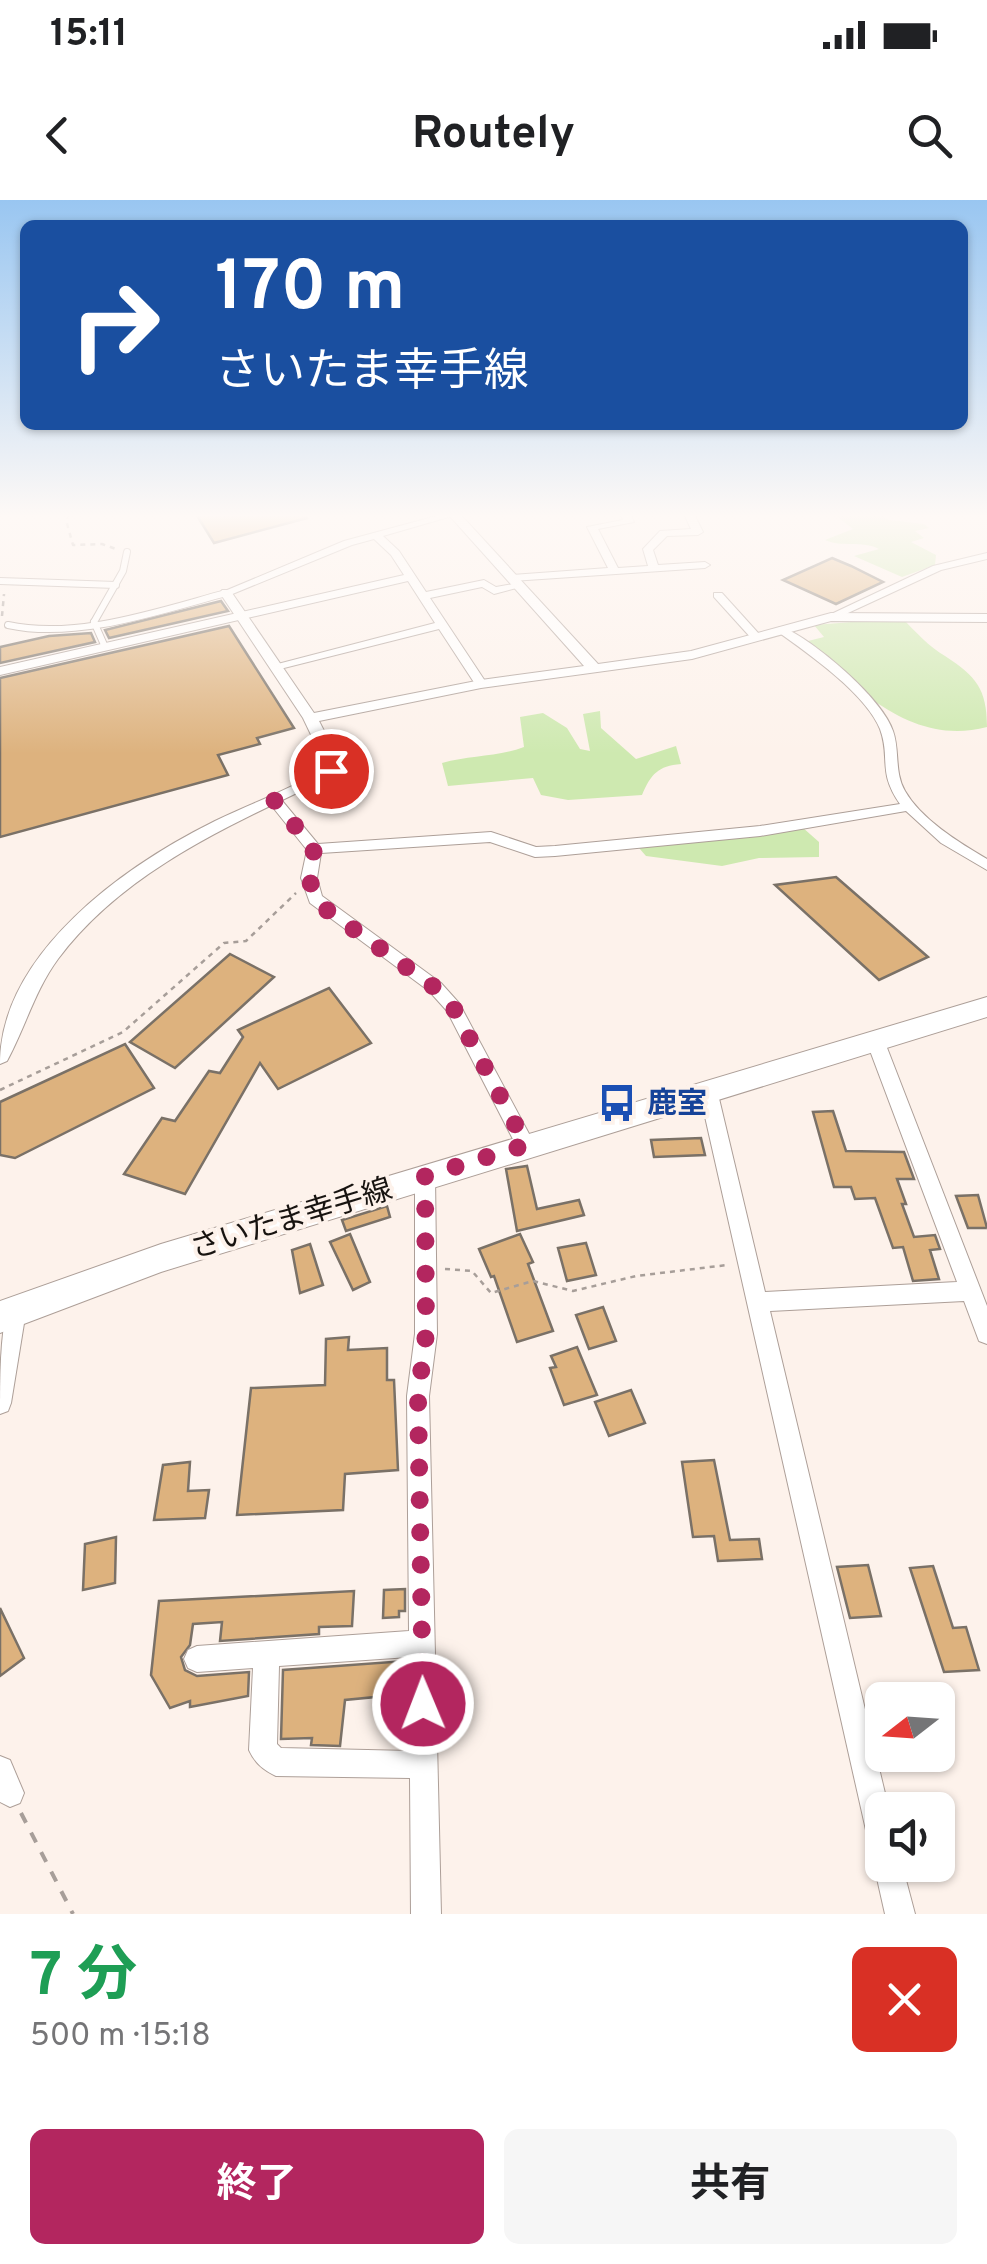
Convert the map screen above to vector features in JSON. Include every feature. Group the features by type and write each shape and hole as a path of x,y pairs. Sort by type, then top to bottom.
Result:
{"main road":[{"name":"さいたま幸手線","path":"7,1314 161,1258 987,1007"}],"street":[{"path":"0,1056 55,950 115,890 188,841 331,771 334,766 310,718 227,594"},
{"path":"0,671 337,594"},
{"path":"432,594 422,596 481,684"},
{"path":"527,594 594,669"},
{"path":"310,718 481,684 692,655 831,616 879,594"},
{"path":"718,595 756,637"},
{"path":"831,616 987,618"},
{"path":"276,666 442,625"},
{"path":"782,630 826,663 882,720 889,735 892,778 911,806 951,845 987,865"},
{"path":"274,800 314,849 309,885 324,908 434,987 453,1007 526,1145"},
{"path":"314,849 491,837 536,852 555,852 760,831 911,806"},
{"path":"874,1040 987,1334"},
{"path":"708,1090 871,1792"},
{"path":"425,1176 426,1334 418,1396 426,1914"},
{"path":"758,1302 970,1291"},
{"path":"0,1404 7,1314"},
{"path":"197,1659 422,1644"},
{"path":"266,1655 263,1750 276,1762 424,1765"},
{"path":"892,1882 900,1914"}],"lane":[{"path":"94,622 111,594"},
{"path":"8,625 29,632 222,594"},
{"path":"94,622 105,647"}],"path":[{"path":"2,594 2,621 8,625"},
{"path":"0,1090 123,1032 224,943 246,941 302,886 309,885"},
{"path":"426,1272 452,1268 472,1271 491,1292 534,1280 573,1290 636,1276 748,1263"},
{"path":"5,1782 73,1914"}],"green space":[{"path":"902,618 972,677 985,703 987,727 959,731 909,721 865,694 804,642 824,637 814,625"},
{"path":"600,711 601,728 636,759 676,746 681,764 656,772 642,795 568,800 541,795 533,778 448,786 442,763 524,747 520,717 543,713 567,728 580,749 590,751 583,714"},
{"path":"802,827 819,842 819,857 759,858 722,866 646,856 639,848 769,835"}],"building":[{"path":"814,594 857,594 836,604"},
{"path":"221,601 228,611 109,638 105,630"},
{"path":"229,626 294,728 257,738 260,744 218,755 228,775 0,837 0,678"},
{"path":"91,633 95,642 0,663 0,647 49,636"},
{"path":"836,877 928,957 879,980 775,885"},
{"path":"230,954 274,977 175,1068 130,1042"},
{"path":"329,988 371,1043 278,1089 260,1063 185,1194 124,1174 162,1118 175,1121 209,1071 220,1073 243,1037 238,1030"},
{"path":"125,1044 154,1088 15,1158 0,1155 0,1102"},
{"path":"833,1111 846,1151 904,1152 914,1179 897,1179 906,1204 902,1204 914,1237 935,1235 940,1249 930,1250 939,1279 913,1281 903,1247 893,1248 875,1198 855,1199 851,1187 834,1187 813,1112"},
{"path":"701,1138 705,1155 654,1157 651,1140"},
{"path":"527,1166 537,1209 579,1200 584,1215 517,1231 506,1169"},
{"path":"978,1195 987,1228 968,1228 956,1196"},
{"path":"387,1206 390,1217 346,1231 342,1220"},
{"path":"350,1234 370,1282 353,1290 330,1242"},
{"path":"520,1234 533,1262 528,1264 553,1331 517,1342 494,1276 491,1277 479,1249"},
{"path":"586,1243 596,1275 567,1281 558,1248"},
{"path":"310,1244 323,1285 300,1293 292,1250"},
{"path":"603,1307 616,1341 589,1349 576,1315"},
{"path":"349,1337 348,1350 387,1348 387,1380 394,1380 398,1470 345,1474 343,1510 237,1515 251,1388 325,1385 326,1339"},
{"path":"577,1347 597,1395 564,1405 550,1368 556,1367 551,1356"},
{"path":"631,1390 645,1423 609,1436 595,1402"},
{"path":"714,1460 730,1540 759,1539 762,1559 718,1561 714,1536 693,1537 682,1462"},
{"path":"190,1462 188,1491 209,1490 205,1518 154,1520 163,1465"},
{"path":"116,1537 115,1583 83,1590 85,1544"},
{"path":"868,1565 881,1616 850,1618 837,1567"},
{"path":"933,1566 953,1628 966,1627 979,1670 944,1672 910,1568"},
{"path":"405,1589 405,1611 399,1611 399,1617 383,1618 384,1590"},
{"path":"354,1591 352,1626 319,1627 319,1634 220,1641 222,1622 193,1624 190,1645 181,1657 185,1670 197,1676 249,1672 248,1696 190,1707 190,1701 170,1708 151,1675 159,1601"},
{"path":"0,1608 24,1658 0,1676"},
{"path":"405,1661 406,1694 345,1700 340,1746 311,1745 312,1738 281,1739 283,1670"}],"place":[{"name":"鹿室","path":"617,1103"}],"route":[{"path":"331,771 274,800 314,849 311,892 324,908 434,987 453,1007 526,1145 425,1176 426,1334 418,1396 423,1704"}]}
